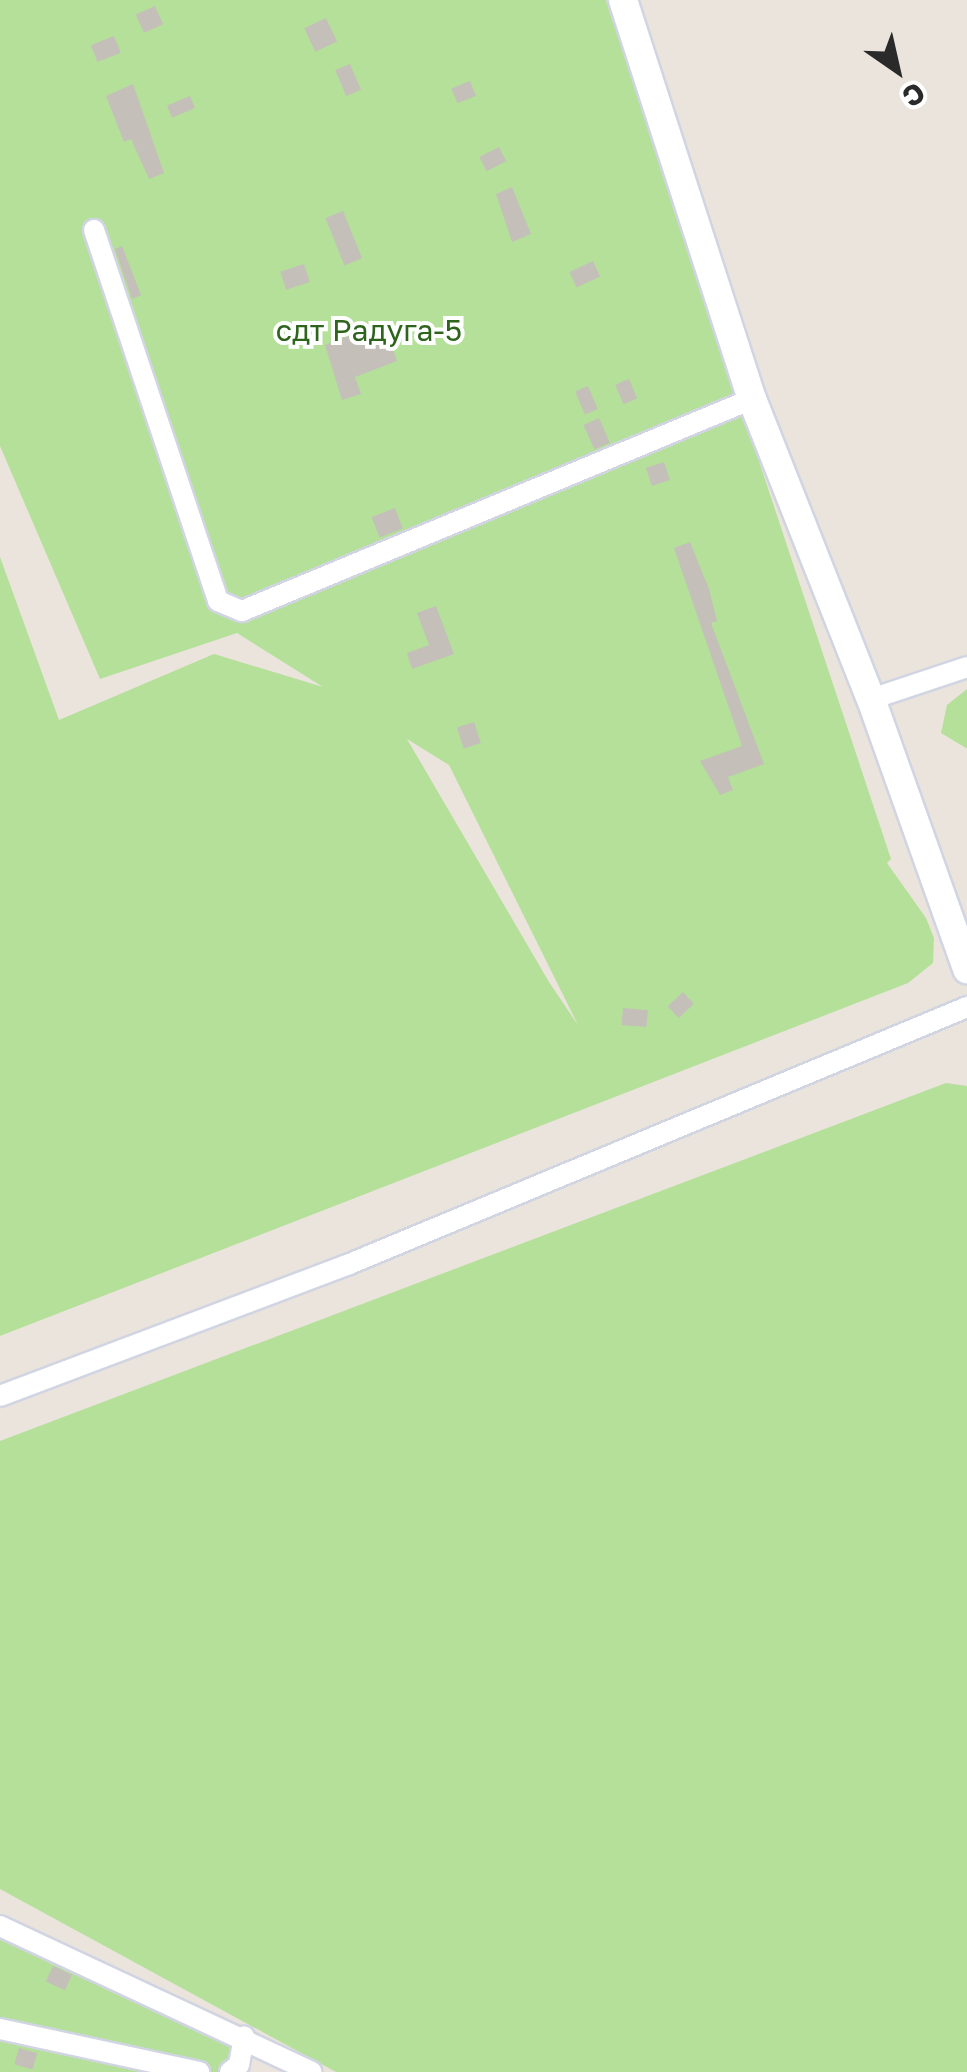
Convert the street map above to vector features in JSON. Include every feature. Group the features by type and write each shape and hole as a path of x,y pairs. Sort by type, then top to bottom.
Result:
{"street":[{"path":"624,0 752,400 871,700 967,969"},
{"path":"94,230 218,601 242,611 752,400"},
{"path":"871,700 967,668"},
{"path":"0,1396 347,1265 967,1007"},
{"path":"0,1926 244,2036 312,2072"},
{"path":"0,2029 199,2072"},
{"path":"230,2072 239,2065 244,2036"}],"green space":[{"name":"сдт Радуга-5","path":"0,0 606,0 891,859 887,863 926,918 934,938 933,963 908,983 0,1336 0,557 59,720 214,654 323,687 237,633 100,679 0,446","holes":["407,739 449,765 578,1025"]},
{"path":"967,689 966,748 941,733 947,705"},
{"path":"946,1083 967,1086 967,2072 336,2072 0,1889 0,1441"},
{"path":"0,1936 241,2041 243,2072 0,2072"}],"building":[{"path":"155,6 163,24 144,33 136,15"},
{"path":"326,18 337,42 315,52 304,28"},
{"path":"114,36 121,53 98,62 91,45"},
{"path":"350,64 361,90 346,96 335,70"},
{"path":"470,81 476,96 457,103 451,88"},
{"path":"133,84 164,173 149,179 131,139 124,142 106,96"},
{"path":"190,96 195,108 172,118 167,106"},
{"path":"499,147 506,161 487,171 479,157"},
{"path":"512,187 531,234 512,242 496,194"},
{"path":"343,211 362,258 344,265 325,218"},
{"path":"122,246 141,295 132,299 115,249"},
{"path":"593,261 600,276 577,287 569,272"},
{"path":"304,264 310,282 286,290 280,272"},
{"path":"383,322 397,361 355,377 361,394 342,400 325,345"},
{"path":"629,379 637,398 623,404 615,385"},
{"path":"588,386 598,409 585,414 575,391"},
{"path":"599,418 610,443 594,450 583,425"},
{"path":"664,462 670,480 652,486 646,468"},
{"path":"395,508 403,529 380,537 372,517"},
{"path":"690,542 709,589 717,621 711,623 764,764 728,777 733,790 720,795 700,761 742,746 674,548"},
{"path":"436,606 454,654 412,669 407,653 429,645 417,613"},
{"path":"474,722 481,743 464,748 457,728"},
{"path":"683,992 694,1004 679,1018 668,1006"},
{"path":"623,1008 648,1010 646,1027 622,1025"},
{"path":"53,1966 72,1975 65,1990 46,1981"},
{"path":"19,2048 37,2053 33,2070 14,2064"}]}
